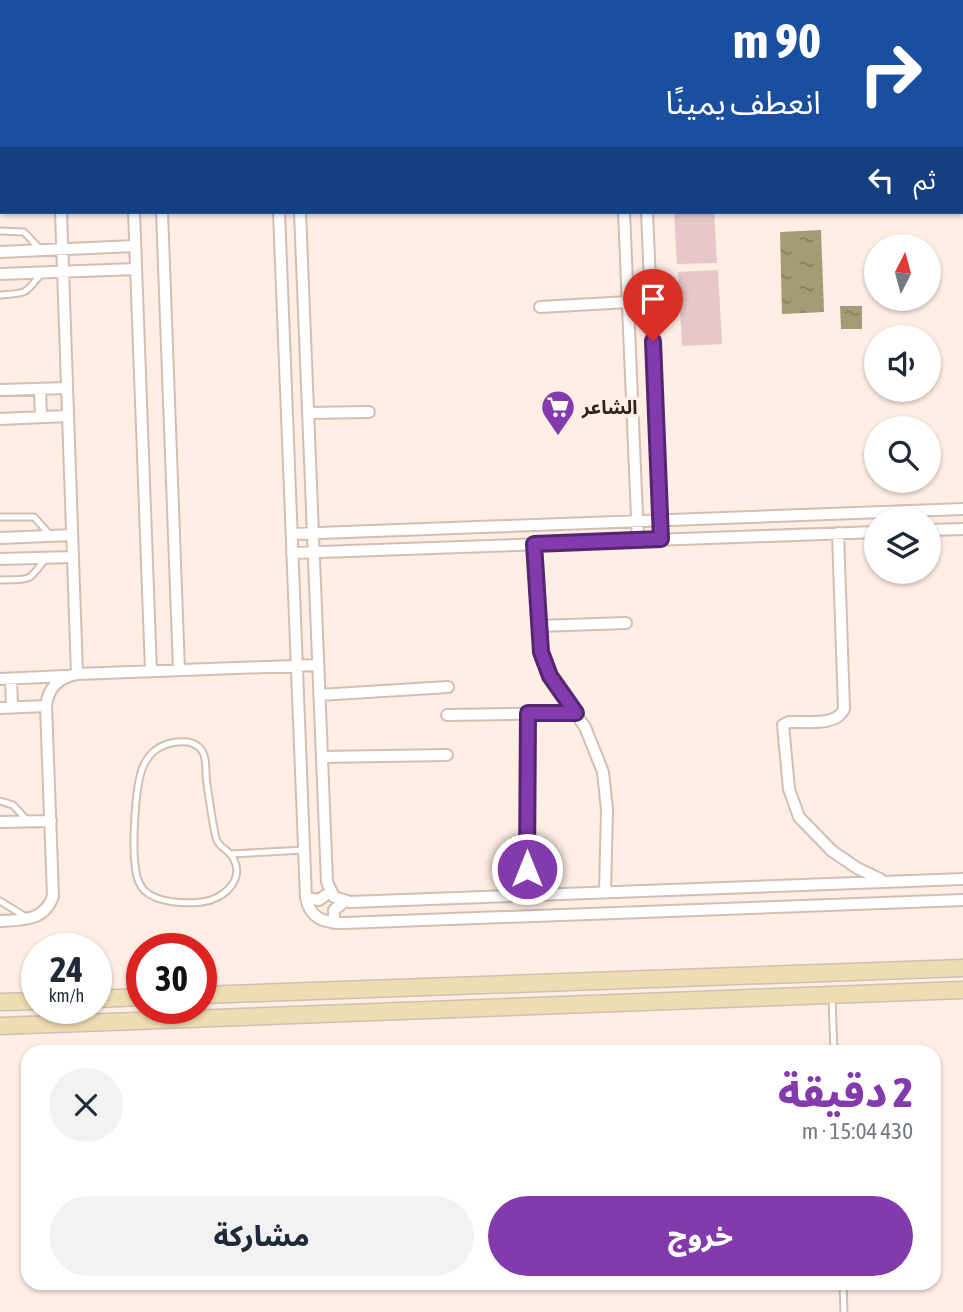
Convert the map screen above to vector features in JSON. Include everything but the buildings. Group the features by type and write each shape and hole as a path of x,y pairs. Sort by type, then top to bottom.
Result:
{"street":[{"path":"61,214 73,556 72,675"},
{"path":"134,214 151,671"},
{"path":"162,214 179,670"},
{"path":"279,214 306,898 313,915 326,923 334,923 963,900"},
{"path":"300,214 327,882 330,892 344,902"},
{"path":"624,214 638,540"},
{"path":"647,214 661,539"},
{"path":"0,252 135,246"},
{"path":"0,274 136,268"},
{"path":"540,307 628,302"},
{"path":"0,390 67,388"},
{"path":"40,389 41,417"},
{"path":"308,413 369,412"},
{"path":"0,419 68,416"},
{"path":"292,534 963,509"},
{"path":"941,530 963,529"},
{"path":"292,553 864,532"},
{"path":"838,533 844,709 840,716 833,720 787,722 783,725 787,779 791,799 799,817 820,841 851,864 886,882"},
{"path":"0,538 72,535"},
{"path":"534,544 541,652 550,676 593,741 606,785 605,892"},
{"path":"0,559 73,556"},
{"path":"538,626 626,623"},
{"path":"46,706 6,708 5,679 318,665"},
{"path":"0,921 29,919 45,911 53,896 46,706 52,688 72,675"},
{"path":"320,695 448,687"},
{"path":"526,895 528,713"},
{"path":"447,715 576,713"},
{"path":"322,757 447,755"},
{"path":"0,822 51,821"},
{"path":"334,923 334,910 344,902 963,879"},
{"path":"306,898 319,900 330,892"},
{"path":"217,994 963,968"},
{"path":"0,1026 963,990"},
{"path":"0,1002 21,1001"}],"lane":[{"path":"0,231 24,232 41,250"},
{"path":"0,295 25,292 43,273"},
{"path":"0,517 34,517 51,536"},
{"path":"0,580 29,578 36,574 47,557"},
{"path":"230,854 236,865 235,877 225,894 214,900 193,902 158,899 141,886 135,863 138,787 142,768 157,749 172,743 188,742 203,750 216,841 222,849 230,854 304,850"},
{"path":"0,801 13,806 28,821"},
{"path":"0,901 29,919"},
{"path":"831,995 834,1045"},
{"path":"843,1290 844,1312"}],"shaded area":[{"path":"674,214 714,214 717,263 677,264"},
{"path":"718,270 722,344 682,346 678,272"}],"water":[{"path":"821,230 824,312 782,314 780,232"},
{"path":"840,306 862,306 862,329 841,329"}],"place":[{"name":"الشاعر","path":"558,437"}],"route":[{"path":"527,869 528,713 576,713 550,676 541,652 534,544 661,539 653,341"}]}
